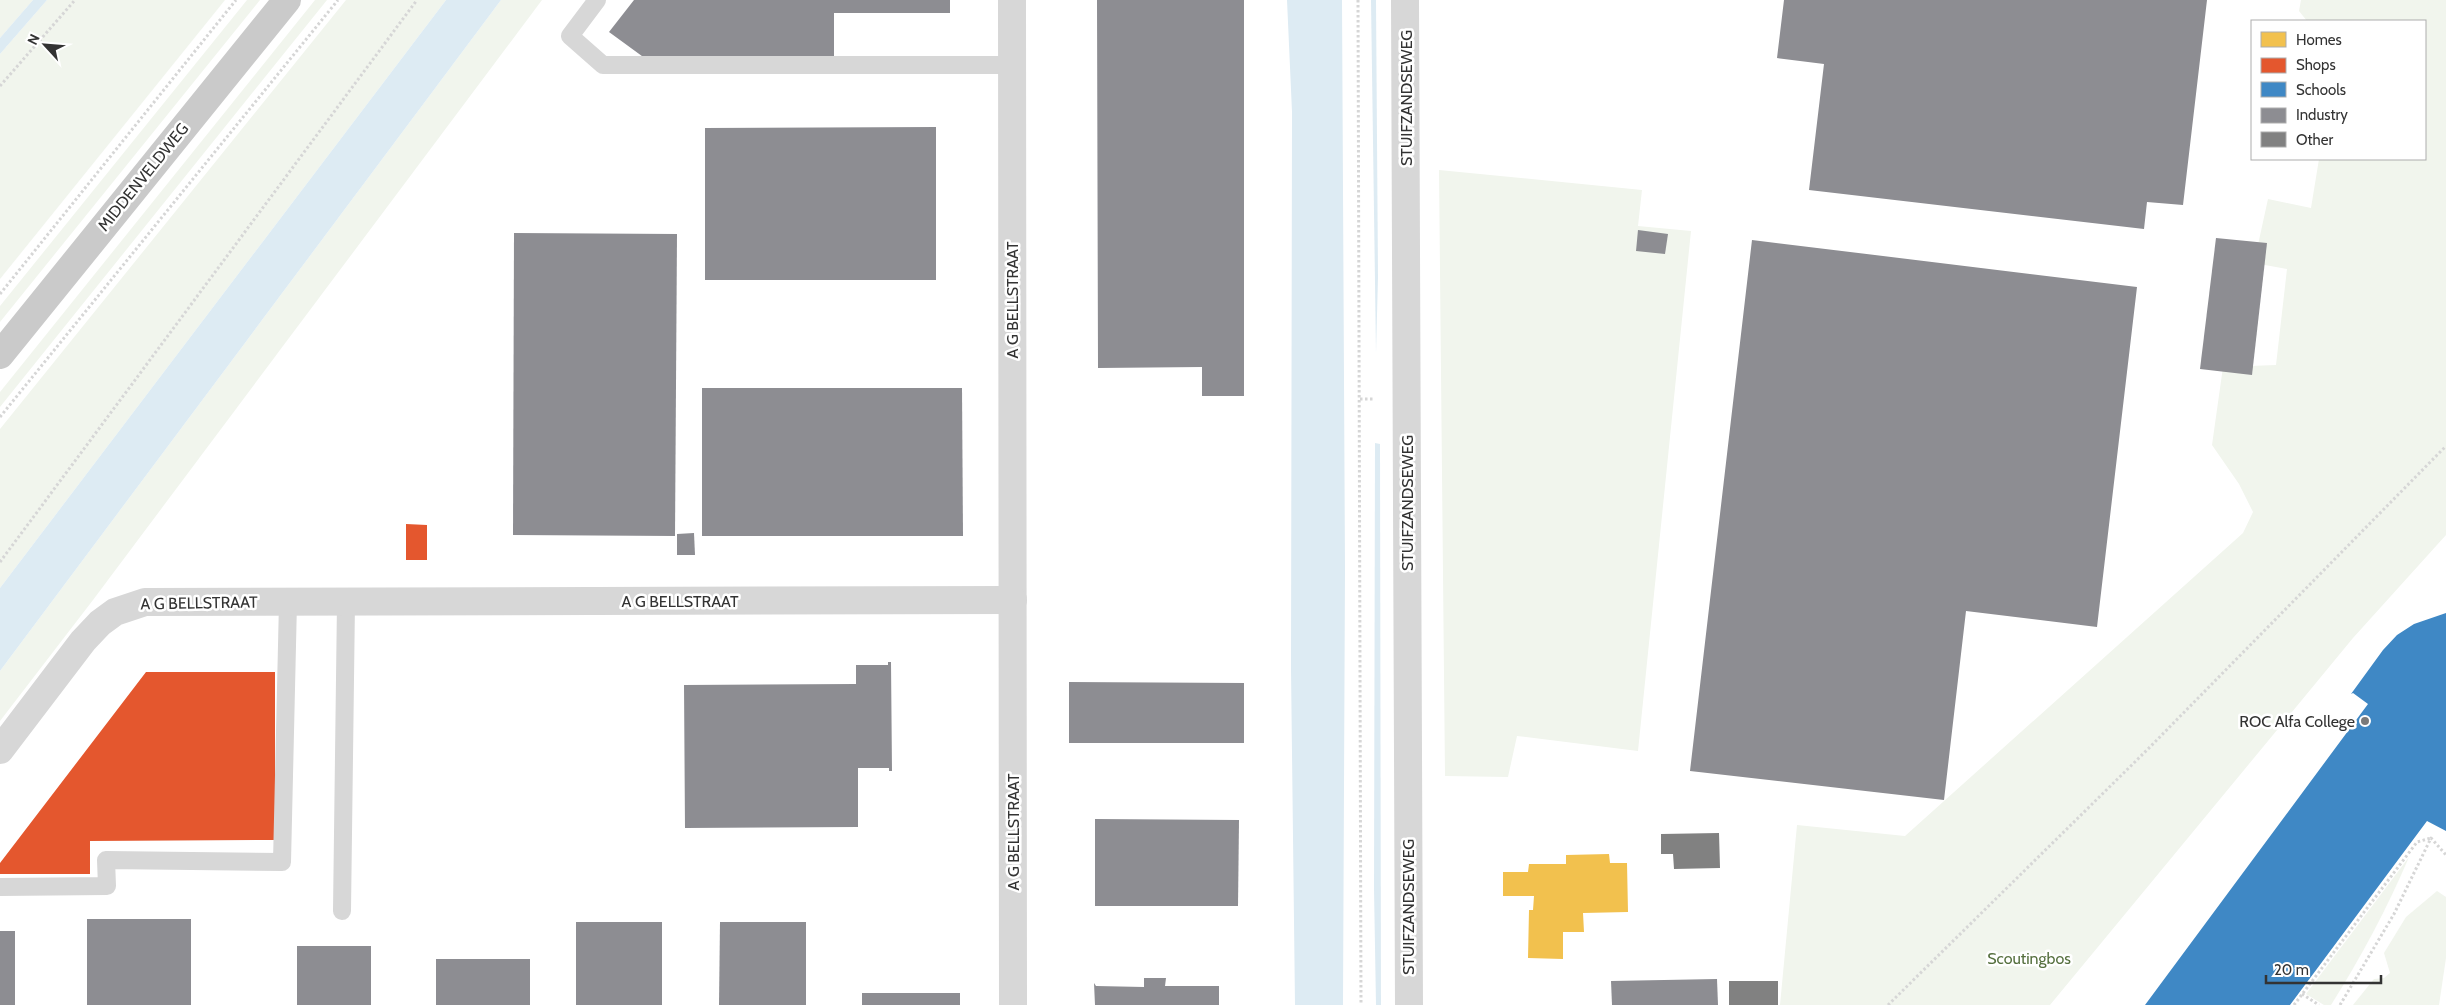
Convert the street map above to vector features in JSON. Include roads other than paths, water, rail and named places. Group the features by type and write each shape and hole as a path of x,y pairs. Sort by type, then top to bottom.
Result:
{"main road":[{"name":"MIDDENVELDWEG","path":"0,355 287,0"}],"street":[{"name":"A G BELLSTRAAT","path":"1012,0 1013,1005"},
{"name":"STUIFZANDSEWEG","path":"1405,0 1408,1005"},
{"name":"A G BELLSTRAAT","path":"0,750 83,641 100,623 114,612 144,602 1013,600"}],"lane":[{"path":"597,0 570,36 603,65 1012,65"},
{"path":"0,887 107,886 106,860 282,862 288,602"},
{"path":"342,911 346,602"}],"place":[{"name":"ROC Alfa College","path":"2365,721"}],"park label":[{"name":"Scoutingbos","path":"2029,958"}]}
